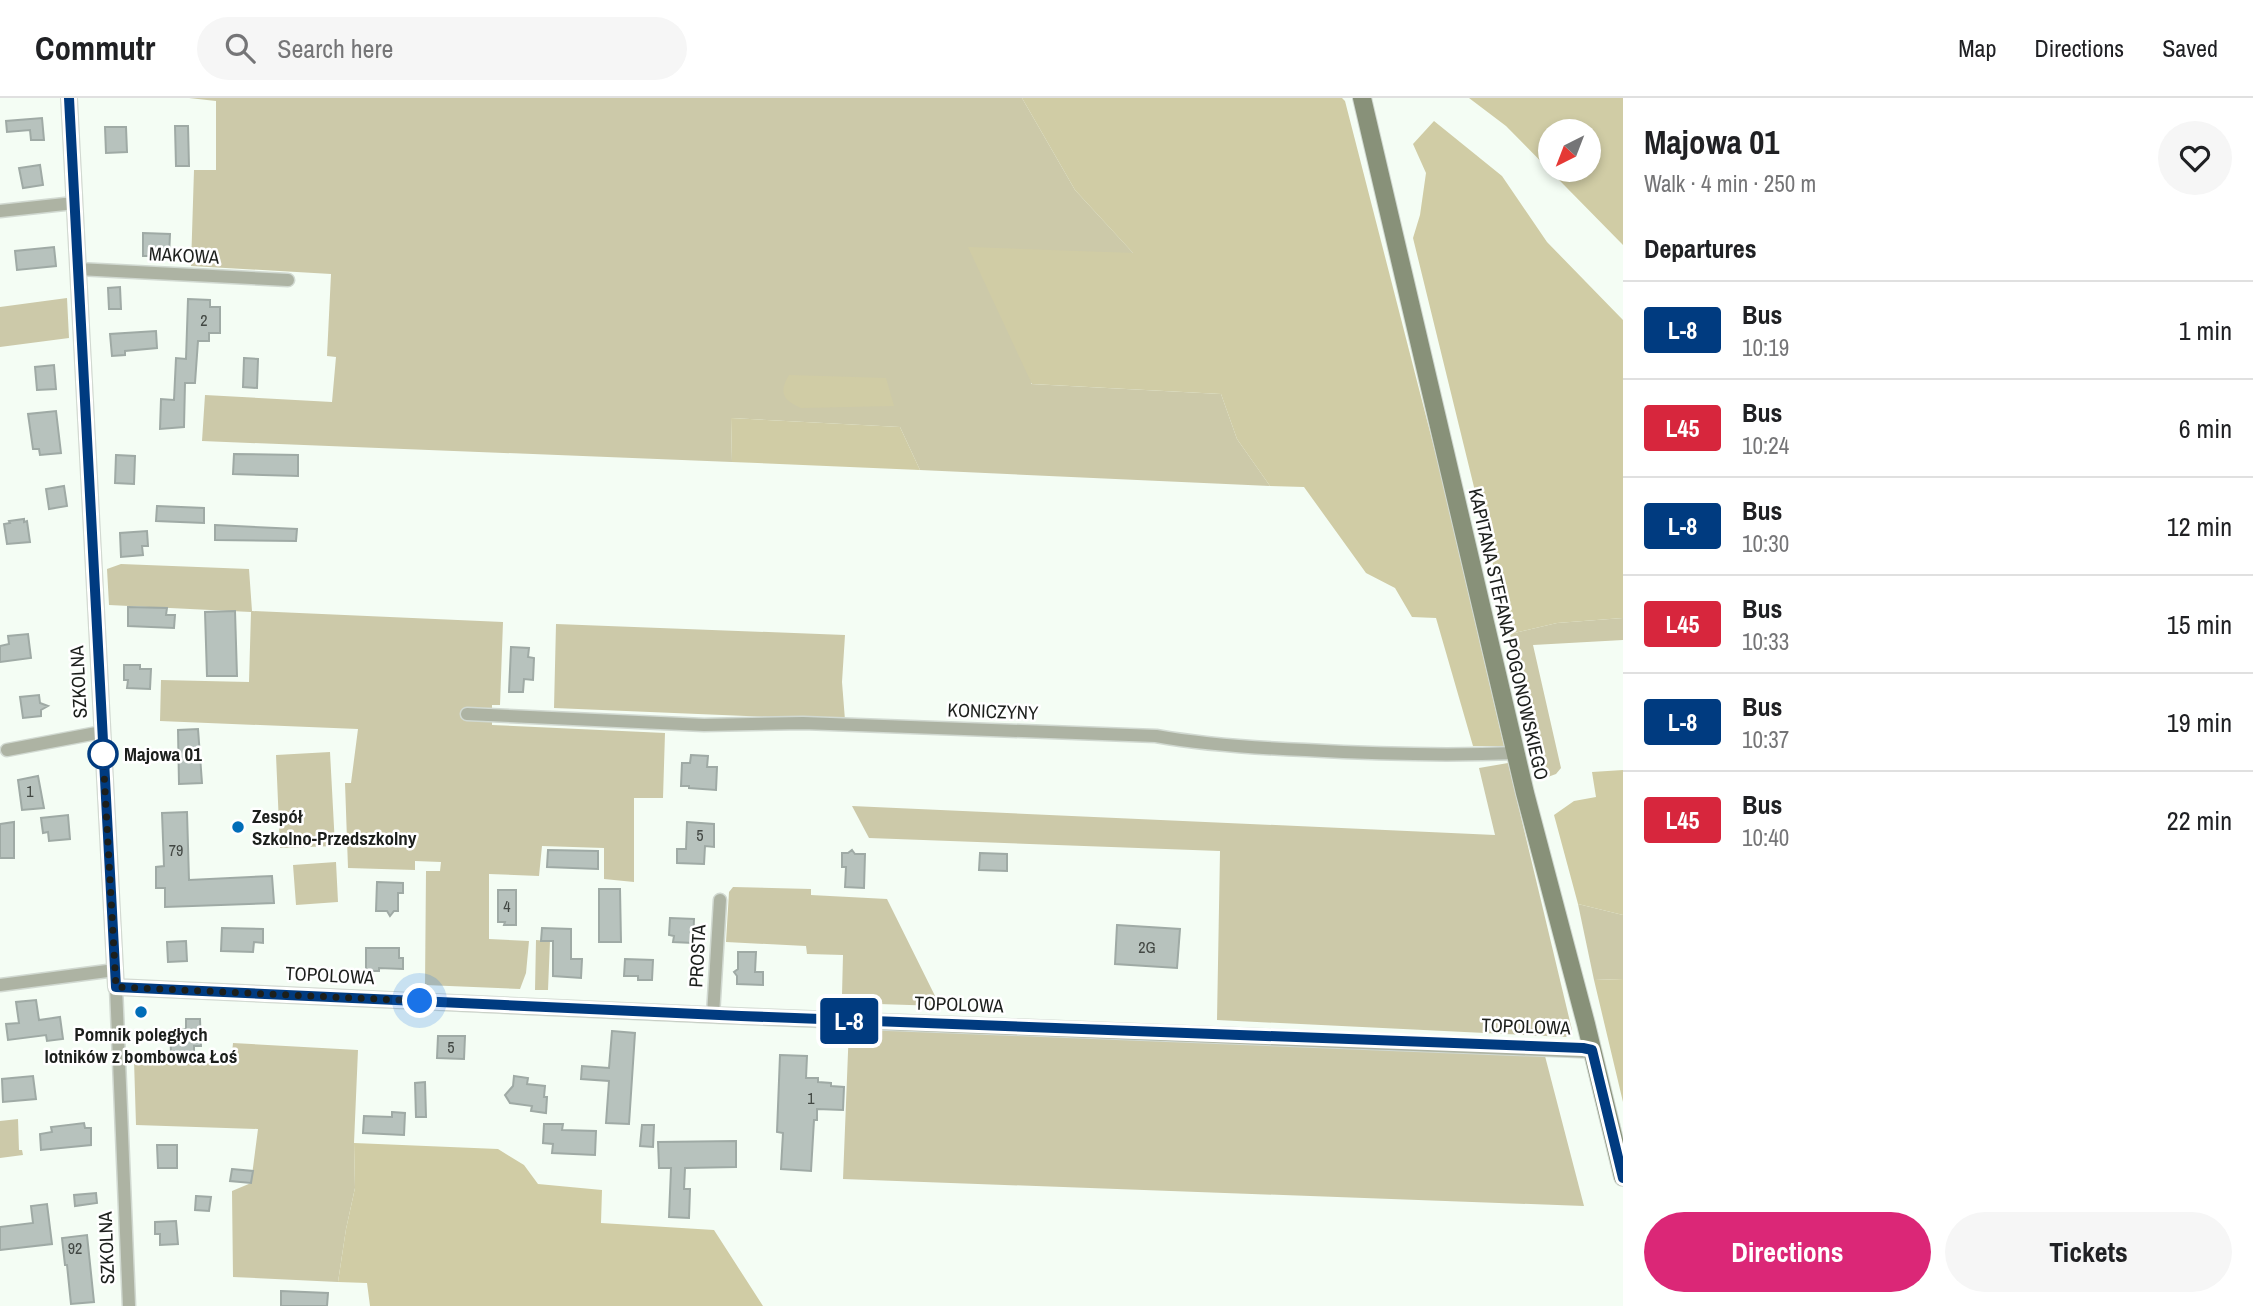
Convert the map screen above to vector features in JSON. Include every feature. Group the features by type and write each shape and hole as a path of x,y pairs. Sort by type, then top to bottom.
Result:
{"main road":[{"name":"KAPITANA STEFANA POGONOWSKIEGO","path":"1362,98 1515,753 1623,1177"}],"street":[{"name":"SZKOLNA","path":"69,98 116,987 129,1306"},
{"path":"0,211 74,203"},
{"name":"MAKOWA","path":"78,268 288,280"},
{"name":"KONICZYNY","path":"467,714 704,724 817,723 1156,736 1206,745 1372,754 1515,753"},
{"path":"7,750 102,732"},
{"name":"PROSTA","path":"713,1015 720,900"},
{"path":"0,985 115,970"},
{"name":"TOPOLOWA","path":"116,987 713,1015 1592,1050"}],"shaded area":[{"path":"189,98 1022,98 1075,190 1134,254 1031,384 1221,394 1237,439 1270,486 920,470 900,427 731,418 732,462 202,441 205,395 332,402 336,357 327,356 331,274 191,266 194,170 216,170 216,101"},
{"path":"1022,98 1342,98 1345,101 1437,459 1504,746 1473,746 1436,618 1412,617 1395,588 1366,573 1304,487 1270,486 1237,439 1221,394 1032,384 968,247 1133,253 1075,190"},
{"path":"1469,98 1623,98 1623,245 1561,182 1601,182 1601,119 1538,119 1538,159 1506,126"},
{"path":"1434,121 1502,176 1547,242 1623,320 1623,618 1557,623 1510,634 1413,238 1420,215 1426,173 1413,144"},
{"path":"67,298 69,338 0,347 0,307"},
{"path":"789,375 886,378 894,406 801,408 784,395 784,386"},
{"path":"731,418 900,427 920,470 732,462"},
{"path":"121,564 249,569 252,611 503,622 500,705 492,705 492,725 665,733 663,798 634,798 634,882 604,879 604,848 542,846 539,876 489,874 489,939 529,941 526,973 520,989 425,985 426,871 440,871 441,862 415,861 415,870 348,868 345,783 351,783 358,729 160,721 161,680 249,682 251,612 109,605 107,569"},
{"path":"1623,618 1623,640 1533,645 1561,768 1556,774 1545,778 1510,634 1557,623"},
{"path":"556,624 845,635 842,682 845,720 554,708"},
{"path":"330,752 335,846 280,848 276,755"},
{"path":"1508,763 1572,1030 1566,1037 1217,1020 1220,851 869,838 852,806 1495,835 1479,768"},
{"path":"1623,770 1623,915 1578,904 1554,815 1574,801 1596,797 1592,772"},
{"path":"336,862 338,902 296,905 293,865"},
{"path":"733,887 811,889 811,895 887,899 940,1006 848,1003 849,995 842,995 843,955 807,954 806,946 726,942 729,892"},
{"path":"1578,904 1623,915 1623,979 1594,980"},
{"path":"536,940 550,941 548,990 535,990"},
{"path":"1623,979 1623,1102 1594,980"},
{"path":"849,1027 1545,1056 1584,1206 843,1179"},
{"path":"233,1043 358,1050 355,1188 338,1282 233,1277 232,1191 251,1183 258,1129 136,1125 134,1060 231,1064"},
{"path":"18,1119 19,1150 22,1150 23,1155 0,1158 0,1121"},
{"path":"354,1143 498,1149 524,1165 538,1184 602,1190 601,1223 714,1230 763,1306 370,1306 367,1283 338,1282 355,1188"}],"building":[{"path":"42,118 44,140 31,140 30,130 7,132 6,121"},
{"path":"175,126 188,126 189,166 176,166"},
{"path":"105,127 126,127 127,152 106,153"},
{"path":"40,165 43,185 23,188 19,168"},
{"path":"143,233 170,234 169,256 143,256"},
{"path":"54,247 56,266 17,270 15,251"},
{"path":"120,287 121,309 109,309 108,288"},
{"path":"188,299 210,300 210,307 220,307 220,333 209,333 209,341 198,341 195,383 185,383 184,427 160,429 161,399 174,400 176,358 186,359"},
{"path":"156,331 157,348 125,351 125,355 112,356 110,334"},
{"path":"244,358 258,359 257,388 243,387"},
{"path":"54,365 56,389 37,390 35,367"},
{"path":"56,411 61,453 40,455 39,449 33,449 28,414"},
{"path":"234,454 298,455 298,476 233,474"},
{"path":"116,455 135,456 134,484 115,483"},
{"path":"64,486 67,506 49,509 46,489"},
{"path":"157,506 204,508 204,523 156,521"},
{"path":"24,519 24,522 27,521 30,542 7,544 4,524"},
{"path":"215,525 297,529 296,541 215,540"},
{"path":"147,531 148,546 142,546 143,555 121,557 120,533"},
{"path":"128,607 167,608 166,615 175,615 174,628 128,626"},
{"path":"235,611 237,676 207,676 205,612"},
{"path":"28,634 31,658 0,662 0,646 9,644 8,636"},
{"path":"511,647 529,648 528,657 534,658 533,680 524,679 523,692 509,692"},
{"path":"124,665 140,665 140,669 151,669 150,689 127,688"},
{"path":"39,695 40,703 48,706 41,710 41,716 23,718 20,697"},
{"path":"198,729 202,783 179,784 178,730"},
{"path":"691,755 708,756 707,767 717,767 716,790 681,786 682,763 690,763"},
{"path":"38,776 44,808 22,810 18,780"},
{"path":"187,812 189,880 272,876 274,903 165,907 165,888 156,888 156,867 164,866 162,813"},
{"path":"68,815 70,839 49,841 48,832 43,833 41,818"},
{"path":"14,822 14,858 0,858 0,824"},
{"path":"687,822 714,824 714,847 705,846 704,864 677,863 677,849 686,849"},
{"path":"548,850 598,851 598,869 547,867"},
{"path":"852,850 855,854 865,854 864,888 845,887 846,867 842,867 842,853"},
{"path":"980,853 1007,854 1007,871 979,870"},
{"path":"377,882 403,883 403,893 398,893 398,911 394,911 390,916 387,911 376,911"},
{"path":"599,889 620,889 621,942 599,942"},
{"path":"498,890 516,890 516,925 498,922"},
{"path":"670,918 694,919 693,943 673,942 674,936 669,935"},
{"path":"1117,925 1180,929 1177,968 1115,964"},
{"path":"222,928 263,929 263,943 254,942 253,952 221,951"},
{"path":"542,928 571,929 571,959 582,959 581,978 553,976 553,941 541,941"},
{"path":"186,941 187,961 168,962 167,942"},
{"path":"366,948 399,948 403,969 379,968 379,971 366,971"},
{"path":"738,952 756,952 755,972 763,972 763,985 737,984 734,972 738,969"},
{"path":"625,959 653,960 652,980 624,976"},
{"path":"36,1000 39,1020 60,1017 63,1039 47,1041 46,1035 8,1040 6,1024 19,1023 16,1002"},
{"path":"186,1019 200,1019 201,1046 194,1046 194,1052 171,1053 170,1030 186,1029"},
{"path":"612,1031 635,1033 629,1124 606,1123 609,1081 581,1079 582,1066 609,1068"},
{"path":"438,1036 465,1036 464,1059 437,1058"},
{"path":"780,1055 807,1056 806,1078 818,1078 818,1082 844,1087 843,1110 817,1109 811,1171 781,1169 783,1133 777,1132"},
{"path":"33,1076 36,1099 3,1102 2,1079"},
{"path":"514,1076 528,1078 527,1084 545,1086 546,1113 531,1111 532,1106 510,1103 505,1095 513,1086"},
{"path":"425,1082 426,1117 416,1117 415,1083"},
{"path":"392,1112 405,1113 404,1135 363,1133 364,1116 392,1117"},
{"path":"84,1123 85,1128 91,1128 91,1145 41,1150 40,1134 52,1132 51,1127"},
{"path":"544,1124 563,1124 562,1130 596,1131 595,1155 552,1153 553,1144 543,1143"},
{"path":"642,1125 654,1125 653,1147 640,1146"},
{"path":"736,1141 736,1167 685,1168 684,1189 690,1189 689,1218 669,1217 671,1168 659,1168 658,1142"},
{"path":"157,1145 177,1145 177,1168 158,1168"},
{"path":"232,1169 253,1171 251,1183 230,1181"},
{"path":"96,1193 97,1203 75,1206 74,1195"},
{"path":"196,1196 211,1197 209,1211 195,1210"},
{"path":"47,1204 52,1244 0,1250 0,1227 33,1223 31,1206"},
{"path":"176,1221 178,1244 160,1245 160,1234 155,1234 155,1222"},
{"path":"87,1235 94,1302 71,1304 62,1238"},
{"path":"281,1291 328,1293 327,1306 281,1306"}],"bus line":[{"name":"L-8","path":"69,98 116,987 741,1016 1583,1048 1592,1050 1623,1178"}],"place":[{"name":"Majowa 01","path":"103,754"},
{"name":"Zespół Szkolno-Przedszkolny","path":"238,827"},
{"name":"Pomnik poległych lotników z bombowca Łoś","path":"141,1012"}],"route":[{"path":"103,754 116,987 420,1001"}]}
